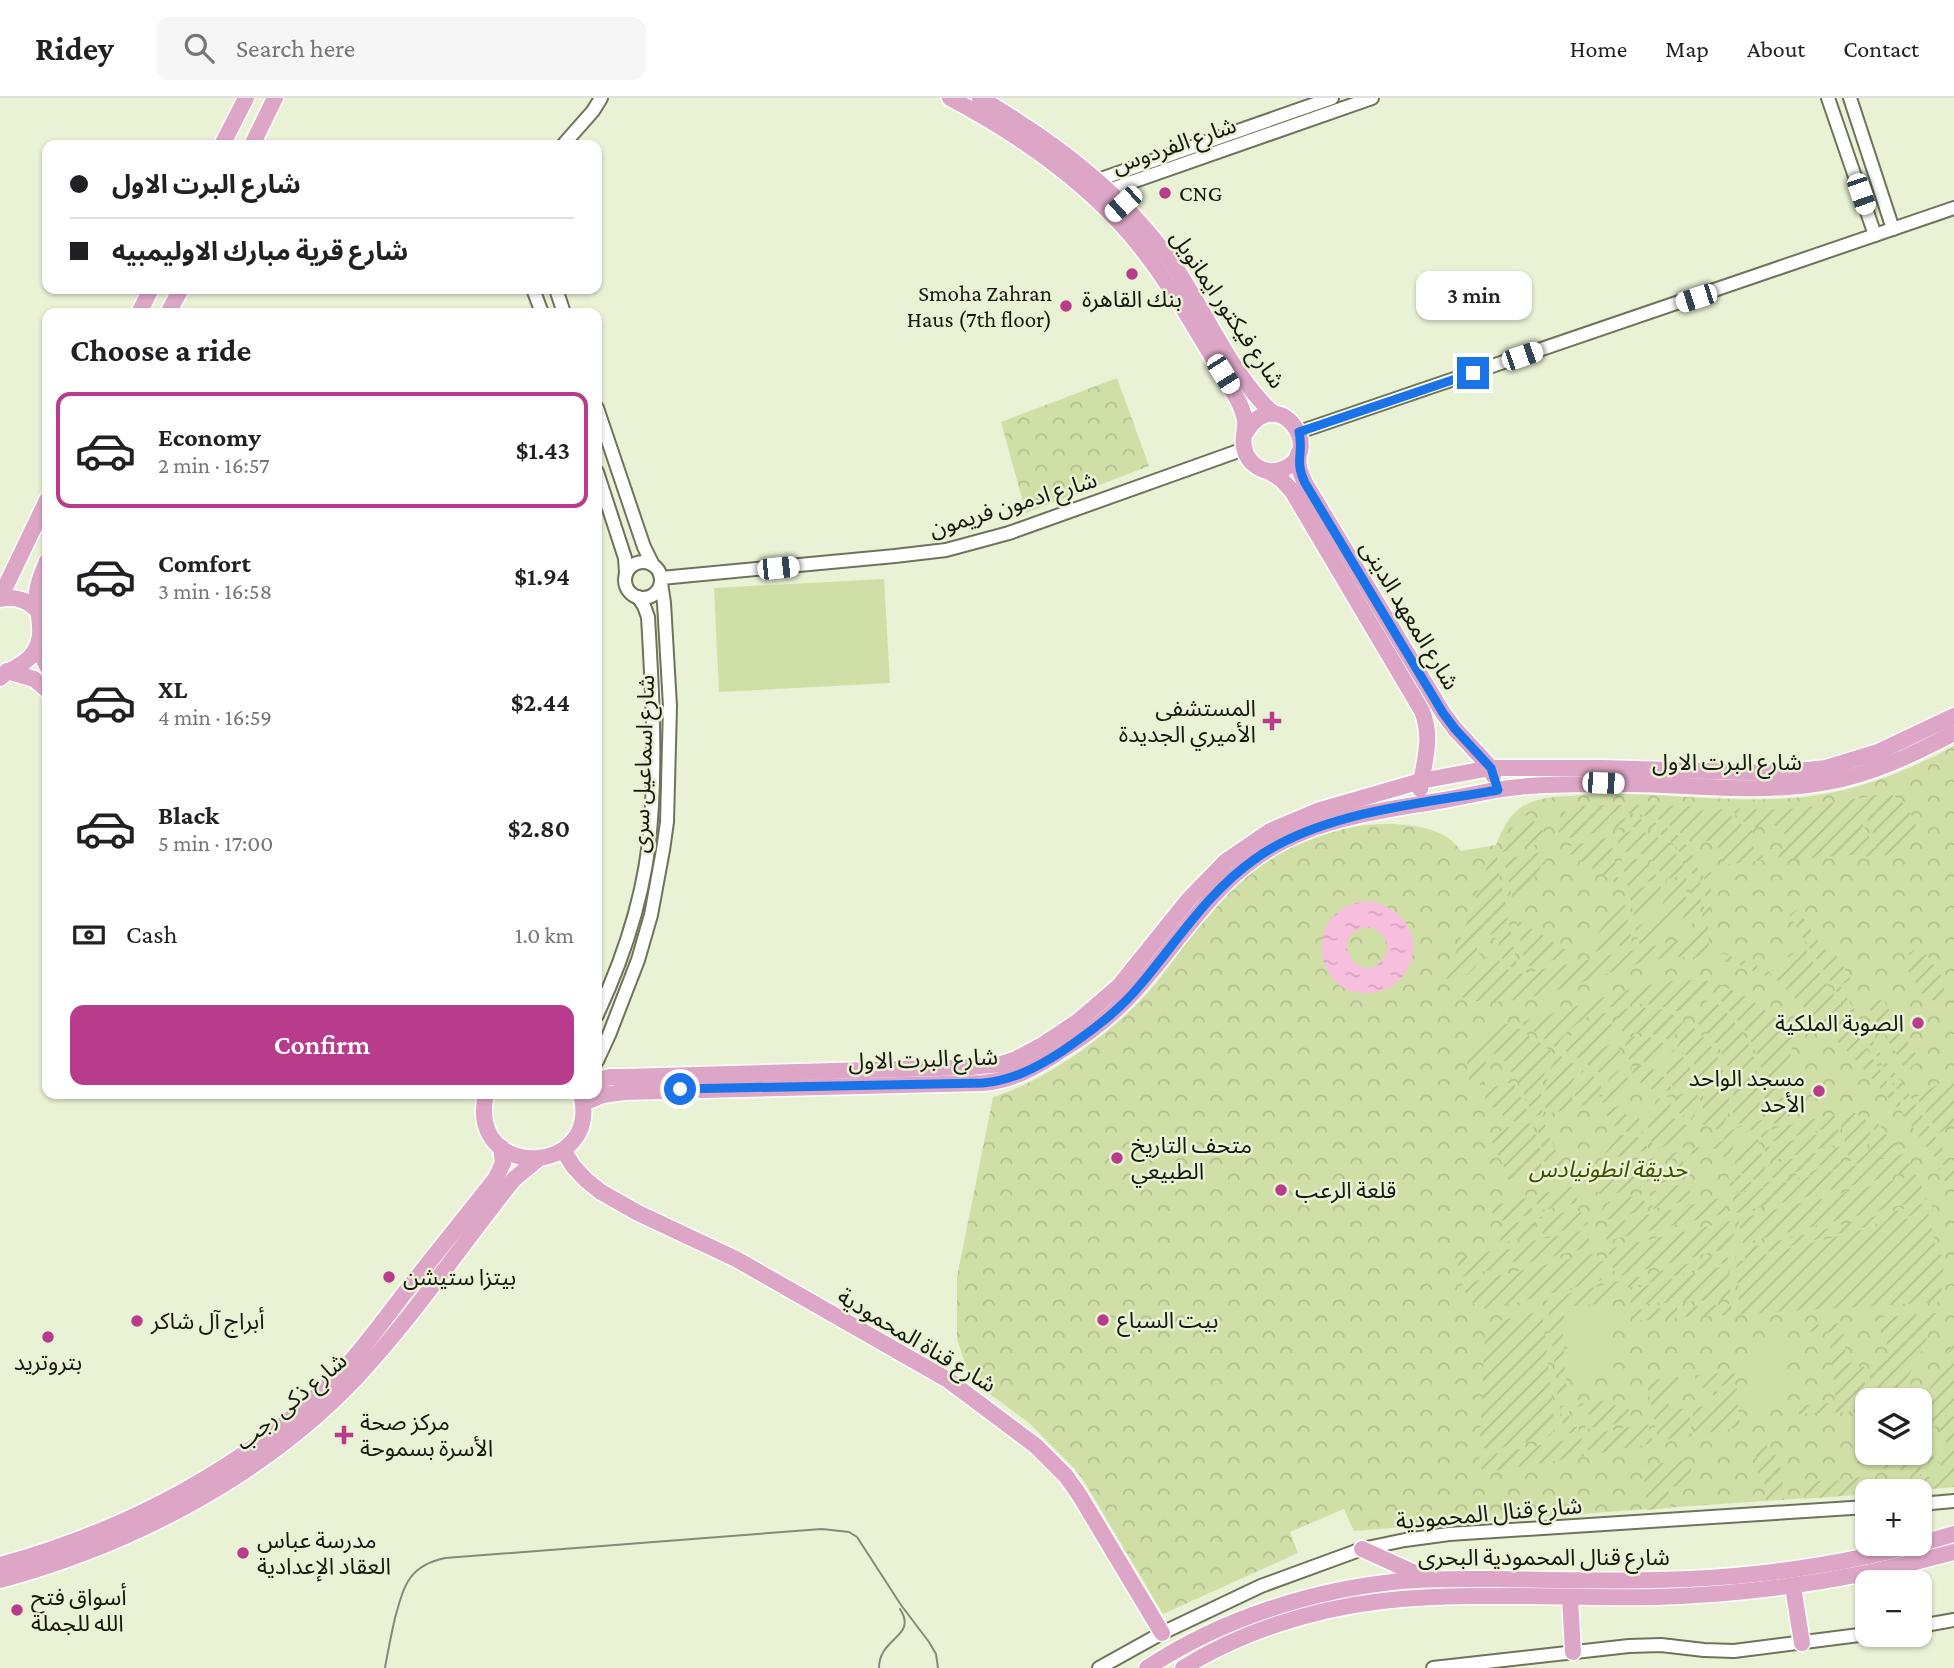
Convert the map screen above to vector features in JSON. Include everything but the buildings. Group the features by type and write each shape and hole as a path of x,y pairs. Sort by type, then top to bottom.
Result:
{"main road":[{"path":"225,140 246,98"},
{"path":"254,140 275,98"},
{"name":"شارع فيكتور ايمانويل","path":"950,98 1044,156 1079,184 1140,222 1170,261 1248,386 1275,414"},
{"name":"شارع فيكتور ايمانويل","path":"980,98 1030,129 1104,185 1235,395 1243,412 1246,432"},
{"path":"1275,414 1289,420 1301,439 1294,462 1279,471 1269,472 1253,465 1247,458 1243,440 1250,424 1257,418 1275,414"},
{"name":"شارع المعهد الدينى","path":"1298,454 1299,469 1305,483 1443,713 1491,768 1498,790"},
{"name":"شارع المعهد الدينى","path":"1269,472 1282,480 1292,491 1422,711 1429,736 1418,804"},
{"path":"39,612 17,598 0,598 42,510"},
{"path":"22,552 27,564 33,567 42,566"},
{"path":"4,674 30,658 37,647 41,632 38,584 42,574"},
{"path":"37,647 42,656"},
{"path":"4,674 33,679 42,686"},
{"name":"شارع البرت الاول","path":"602,1079 610,1077 1001,1064 1031,1052 1061,1034 1108,998 1206,880 1226,862 1270,831 1317,811 1421,781 1491,768 1777,773 1802,771 1847,763 1878,752 1954,716"},
{"path":"1429,736 1443,737 1455,729"},
{"name":"شارع البرت الاول","path":"602,1095 624,1091 1001,1081 1036,1067 1077,1041 1116,1010 1141,984 1217,890 1256,858 1300,834 1324,825 1418,804 1518,787 1603,783 1745,788 1805,786 1853,777 1876,769 1954,733"},
{"path":"482,1099 490,1135 501,1147 518,1157 538,1159 563,1150 573,1141 584,1116 583,1099"},
{"name":"شارع ذكى رجب","path":"2,1572 166,1500 259,1442 305,1406 367,1342 496,1178 503,1163 501,1147"},
{"name":"شارع قناة المحمودية","path":"563,1150 573,1166 601,1192 628,1208 736,1259 933,1371 981,1403 1036,1446 1066,1476 1080,1496 1162,1633"},
{"name":"شارع ذكى رجب","path":"2,1572 95,1548 173,1513 239,1474 296,1432 353,1381 379,1352 514,1179 538,1159"},
{"name":"شارع قنال المحمودية البحرى","path":"1147,1668 1200,1638 1272,1608 1348,1589 1428,1580 1656,1580 1722,1577 1853,1559 1954,1534"},
{"path":"1362,1549 1428,1580"},
{"name":"شارع قنال المحمودية البحرى","path":"1183,1668 1256,1633 1305,1616 1356,1605 1453,1597 1703,1595 1793,1587 1876,1572 1954,1552"},
{"path":"1793,1587 1802,1643"},
{"path":"1570,1597 1573,1652"}],"street":[{"path":"568,140 601,98"},
{"name":"شارع الفردوس","path":"1104,185 1332,98"},
{"name":"شارع الفردوس","path":"1104,185 1372,98"},
{"path":"1828,98 1875,235"},
{"path":"1850,98 1893,229"},
{"path":"1299,432 1954,208"},
{"path":"602,423 644,547 653,565"},
{"name":"شارع ادمون فريمون","path":"661,581 908,555 959,547 1009,533 1244,449"},
{"path":"602,487 625,558 626,584 628,589 638,597 656,593 661,581 657,568 649,562 633,565 626,573"},
{"name":"شارع اسماعيل سرى","path":"602,1050 638,960 651,915 667,822 670,706 661,581"},
{"name":"شارع اسماعيل سرى","path":"602,1003 622,953 635,910 651,821 653,707 648,617 638,597"},
{"path":"650,654 667,652"},
{"path":"653,707 670,706"},
{"path":"651,821 667,822"},
{"path":"1932,1503 1954,1501"},
{"name":"شارع قنال المحمودية","path":"1099,1668 1162,1633 1261,1586 1362,1549 1405,1539 1855,1508"},
{"path":"1932,1624 1954,1620"},
{"path":"1433,1668 1645,1645 1723,1651 1855,1636"}],"green space":[{"path":"1117,378 1149,466 1026,513 1001,422"},
{"path":"884,579 890,683 719,692 714,588"},
{"name":"حديقة انطونيادس","path":"1954,746 1954,1487 1932,1489 1932,1479 1855,1479 1855,1495 1354,1531 1344,1509 1290,1532 1298,1553 1163,1614 1075,1469 1029,1423 970,1379 957,1339 957,1277 993,1097 1050,1071 1122,1019 1146,994 1202,921 1230,891 1271,859 1319,836 1369,825 1395,824 1440,833 1461,851 1496,845 1513,814 1528,803 1545,798 1625,794 1737,799 1793,798 1836,792 1896,773"},
{"path":"1887,793 1907,808 1918,831 1914,838 1885,856 1863,812 1858,814 1879,857 1850,855 1779,858 1778,853 1785,840 1782,830 1771,824 1756,828 1739,819 1731,808 1803,808"},
{"path":"1568,806 1690,806 1692,811 1726,809 1734,820 1753,831 1752,845 1764,860 1723,865 1715,839 1694,845 1676,829 1645,815 1609,816 1611,830 1563,839 1558,831"},
{"path":"1528,815 1546,834 1545,843 1503,852 1511,830"},
{"path":"1626,818 1653,822 1673,832 1688,848 1699,872 1690,874 1679,851 1662,835 1640,828 1615,829 1613,820"},
{"path":"1633,831 1651,834 1666,843 1678,856 1686,874 1664,880 1647,857 1636,852 1620,852 1617,834"},
{"path":"1610,837 1620,886 1561,848"},
{"path":"1552,850 1514,908 1504,859"},
{"path":"1497,857 1507,912 1493,920 1485,935 1477,940 1477,951 1481,956 1475,968 1467,975 1459,973 1446,979 1490,859 1493,860"},
{"path":"1633,857 1649,865 1659,879 1628,887 1621,858"},
{"path":"1712,872 1708,929 1710,959 1656,959 1555,991 1500,1002 1476,1001 1456,994 1457,990 1465,989 1469,980 1481,970 1486,957 1494,955 1506,969 1520,974 1681,940 1696,928 1700,920 1705,903 1703,874"},
{"path":"1699,875 1700,905 1693,923 1687,930 1668,937 1687,910 1691,877"},
{"path":"1686,878 1685,902 1676,921 1661,936 1639,944 1635,927 1649,921 1659,911 1665,898 1665,883"},
{"path":"1661,883 1654,907 1646,916 1635,922 1629,891"},
{"path":"1623,895 1632,943 1585,954"},
{"path":"1798,909 1822,948 1834,952 1851,979 1840,986 1884,1060 1901,1081 1954,1167 1954,1186 1949,1188 1938,1169 1945,1167 1937,1155 1934,1157 1901,1111 1908,1106 1789,915"},
{"path":"1508,917 1518,971 1499,955 1498,940 1490,934 1497,923"},
{"path":"1516,919 1574,955 1526,967"},
{"path":"1803,946 1903,1107 1899,1110 1854,1058 1770,973 1766,976 1737,964 1716,960 1718,953 1770,972"},
{"path":"1914,950 1927,955 1945,982 1943,997 1937,1002 1924,996 1906,968 1909,953"},
{"path":"1687,980 1710,981 1688,1016 1652,1005 1616,1006 1598,1011 1582,1020 1556,1047 1520,1022 1623,991"},
{"path":"1719,984 1748,998 1795,1032 1782,1098 1790,1100 1789,1103 1764,1116 1765,1096 1760,1063 1747,1033 1713,992"},
{"path":"1710,997 1735,1022 1744,1036 1756,1065 1759,1082 1758,1117 1730,1127 1734,1097 1728,1068 1715,1042 1694,1020"},
{"path":"1883,999 1900,1028 1886,1036 1869,1008"},
{"path":"1638,1007 1660,1009 1684,1020 1671,1041 1647,1033 1623,1034 1616,1010"},
{"path":"1608,1012 1615,1036 1594,1048 1582,1061 1561,1048 1582,1026"},
{"path":"1511,1023 1553,1052 1543,1082 1542,1114 1534,1117 1519,1083 1500,1055 1492,1054 1486,1060 1482,1085 1470,1085 1467,1063 1474,1049 1492,1027"},
{"path":"1691,1025 1712,1049 1725,1078 1701,1083 1694,1064 1677,1046"},
{"path":"1902,1032 1920,1061 1906,1070 1888,1040"},
{"path":"1650,1037 1668,1045 1655,1065 1629,1060 1624,1039"},
{"path":"1617,1041 1623,1062 1605,1076 1586,1064 1597,1051"},
{"path":"1674,1049 1687,1061 1697,1084 1674,1089 1661,1068"},
{"path":"1557,1054 1579,1067 1572,1087 1571,1109 1546,1114 1547,1083"},
{"path":"1631,1066 1656,1071 1672,1090 1654,1093 1649,1085 1635,1081"},
{"path":"1625,1067 1629,1083 1622,1088 1618,1100 1602,1103 1603,1091 1608,1081"},
{"path":"1582,1070 1602,1081 1598,1103 1575,1107 1575,1090"},
{"path":"1954,1075 1954,1123 1939,1133 1916,1097"},
{"path":"1513,1082 1530,1117 1506,1123 1498,1110 1485,1106 1485,1089"},
{"path":"1728,1086 1730,1110 1721,1130 1698,1123 1703,1108 1703,1090"},
{"path":"1697,1091 1698,1104 1692,1120 1674,1110 1676,1095"},
{"path":"1672,1096 1666,1117 1649,1131 1645,1117 1654,1108 1656,1099"},
{"path":"1619,1106 1625,1114 1639,1118 1643,1133 1624,1131 1610,1121 1604,1110"},
{"path":"1789,1107 1785,1121 1747,1131 1737,1139 1732,1137 1730,1140 1734,1144 1731,1153 1733,1165 1726,1166 1722,1150 1717,1148 1646,1165 1645,1160 1723,1141 1729,1131"},
{"path":"1848,1111 1865,1119 1870,1134 1865,1148 1849,1159 1838,1113"},
{"path":"1834,1114 1837,1126 1763,1144 1760,1132"},
{"path":"1672,1117 1688,1126 1674,1142 1654,1149 1650,1136 1664,1127"},
{"path":"1873,1117 1901,1153 1738,1193 1733,1174 1736,1173 1750,1182 1764,1183 1861,1158 1874,1141 1870,1120"},
{"path":"1544,1121 1547,1133 1566,1170 1547,1173 1536,1122"},
{"path":"1532,1123 1540,1150 1542,1175 1511,1182 1492,1142 1503,1128 1516,1126 1517,1130 1521,1129 1521,1125"},
{"path":"1838,1129 1841,1143 1768,1162 1764,1148"},
{"path":"1756,1133 1768,1178 1747,1177 1736,1163 1738,1146 1745,1138"},
{"path":"1619,1134 1644,1138 1648,1150 1600,1161"},
{"path":"1842,1146 1845,1159 1772,1178 1768,1165"},
{"path":"1903,1154 1914,1171 1832,1190 1825,1185 1820,1188 1819,1194 1736,1213 1728,1175 1731,1174 1738,1194"},
{"path":"1683,1161 1686,1177 1648,1186 1645,1171"},
{"path":"1638,1172 1641,1187 1603,1197 1594,1189 1592,1182"},
{"path":"1916,1175 1927,1199 1743,1243 1738,1219 1820,1198 1828,1203 1833,1195"},
{"path":"1688,1183 1692,1199 1653,1209 1649,1192"},
{"path":"1579,1185 1581,1192 1576,1203 1538,1211 1535,1195"},
{"path":"1643,1194 1646,1210 1602,1221 1604,1203"},
{"path":"1530,1197 1533,1214 1501,1221 1493,1216 1491,1206"},
{"path":"1724,1197 1727,1213 1606,1241 1608,1228 1614,1223"},
{"path":"1930,1202 1933,1210 1736,1260 1735,1251"},
{"path":"1577,1210 1587,1217 1588,1225 1543,1235 1540,1217"},
{"path":"1928,1213 1938,1255 1944,1254 1939,1302 1740,1314 1736,1262"},
{"path":"1534,1218 1537,1236 1501,1243 1499,1233 1503,1226"},
{"path":"1731,1221 1736,1246 1616,1277 1613,1267 1600,1270 1602,1280 1496,1308 1489,1309 1474,1304 1462,1284 1596,1253 1599,1262 1610,1259 1608,1249"},
{"path":"1587,1230 1591,1247 1519,1265 1518,1261 1507,1263 1507,1266 1461,1277 1457,1259"},
{"path":"1727,1253 1728,1262 1628,1288 1627,1280"},
{"path":"1728,1265 1731,1299 1631,1305 1629,1290"},
{"path":"1619,1281 1621,1292 1608,1294 1610,1303 1561,1307 1567,1396 1558,1398 1547,1299"},
{"path":"1731,1304 1732,1315 1685,1317 1684,1307"},
{"path":"1608,1305 1614,1374 1570,1378 1564,1309"},
{"path":"1677,1307 1677,1318 1634,1321 1632,1310"},
{"path":"1542,1311 1555,1427 1550,1435 1542,1439 1489,1450 1484,1448 1480,1440 1485,1330 1494,1322"},
{"path":"1936,1313 1918,1359 1901,1388 1871,1388 1869,1367 1874,1366 1873,1361 1888,1360 1886,1335 1881,1335 1881,1317"},
{"path":"1845,1323 1843,1343 1846,1363 1859,1362 1859,1367 1864,1367 1865,1388 1855,1388 1855,1412 1799,1414 1799,1406 1836,1402 1829,1331 1806,1332 1806,1325"},
{"path":"1782,1339 1783,1404 1752,1404 1751,1340"},
{"path":"1954,1342 1954,1413 1942,1418 1932,1430 1930,1388"},
{"path":"1734,1372 1735,1385 1696,1388 1695,1375"},
{"path":"1679,1377 1681,1389 1668,1391 1669,1410 1689,1408 1692,1436 1661,1440 1657,1435 1647,1384 1652,1380"},
{"path":"1737,1389 1740,1427 1695,1435 1692,1408 1714,1405 1713,1392"},
{"path":"1608,1400 1616,1406 1629,1409 1633,1420 1586,1429 1589,1421 1588,1410 1584,1406 1571,1408 1570,1424 1578,1427 1579,1431 1566,1434 1564,1432 1560,1406"},
{"path":"1954,1416 1954,1487 1932,1489 1932,1479 1912,1479 1908,1470 1884,1469 1878,1465 1921,1465 1920,1476 1942,1478 1943,1467 1934,1461 1934,1454 1945,1446 1943,1435 1938,1432 1944,1420"},
{"path":"1648,1423 1653,1443 1589,1455 1585,1436"},
{"path":"1581,1437 1584,1456 1487,1472 1479,1465 1479,1457"},
{"path":"1765,1444 1779,1462 1784,1500 1766,1500 1764,1478 1759,1478 1755,1446"},
{"path":"1690,1460 1692,1484 1668,1487 1670,1508 1647,1510 1643,1465"},
{"path":"1856,1478 1864,1479 1855,1479 1855,1495 1804,1499 1805,1487 1811,1483"}],"water":[{"path":"1368,901 1380,904 1390,908 1406,923 1411,933 1413,954 1406,971 1392,986 1377,992 1355,992 1339,984 1328,971 1322,954 1323,936 1331,919 1346,907","holes":["1369,927 1386,940 1386,955 1372,967 1363,968 1350,956 1347,946 1349,938 1356,930"]}],"tram line":[{"path":"385,1668 395,1618 405,1587 415,1572 423,1566 445,1558 822,1529 849,1532 857,1537 901,1605 929,1642 936,1654 938,1668"},
{"path":"879,1668 885,1650 904,1626 900,1609"}],"place":[{"name":"CNG","path":"1165,193"},
{"name":"بنك القاهرة","path":"1132,274"},
{"name":"Smoha Zahran Haus (7th floor)","path":"1066,306"},
{"name":"المستشفى الأميري الجديدة","path":"1272,721"},
{"name":"الصوبة الملكية","path":"1918,1023"},
{"name":"مسجد الواحد الأحد","path":"1819,1091"},
{"name":"متحف التاريخ الطبيعي","path":"1117,1158"},
{"name":"قلعة الرعب","path":"1281,1190"},
{"name":"بيتزا ستيشن","path":"389,1277"},
{"name":"بيت السباع","path":"1103,1320"},
{"name":"أبراج آل شاكر","path":"137,1321"},
{"name":"بتروتريد","path":"48,1337"},
{"name":"مركز صحة الأسرة بسموحة","path":"344,1435"},
{"name":"مدرسة عباس العقاد الإعدادية","path":"243,1553"},
{"name":"أسواق فتح الله للجملة","path":"17,1610"}],"route":[{"path":"680,1089 983,1083 1020,1075 1085,1035 1116,1010 1141,984 1217,890 1236,873 1277,845 1300,834 1348,818 1498,790 1491,768 1443,713 1305,483 1298,462 1301,439 1299,432 1473,373"}]}
